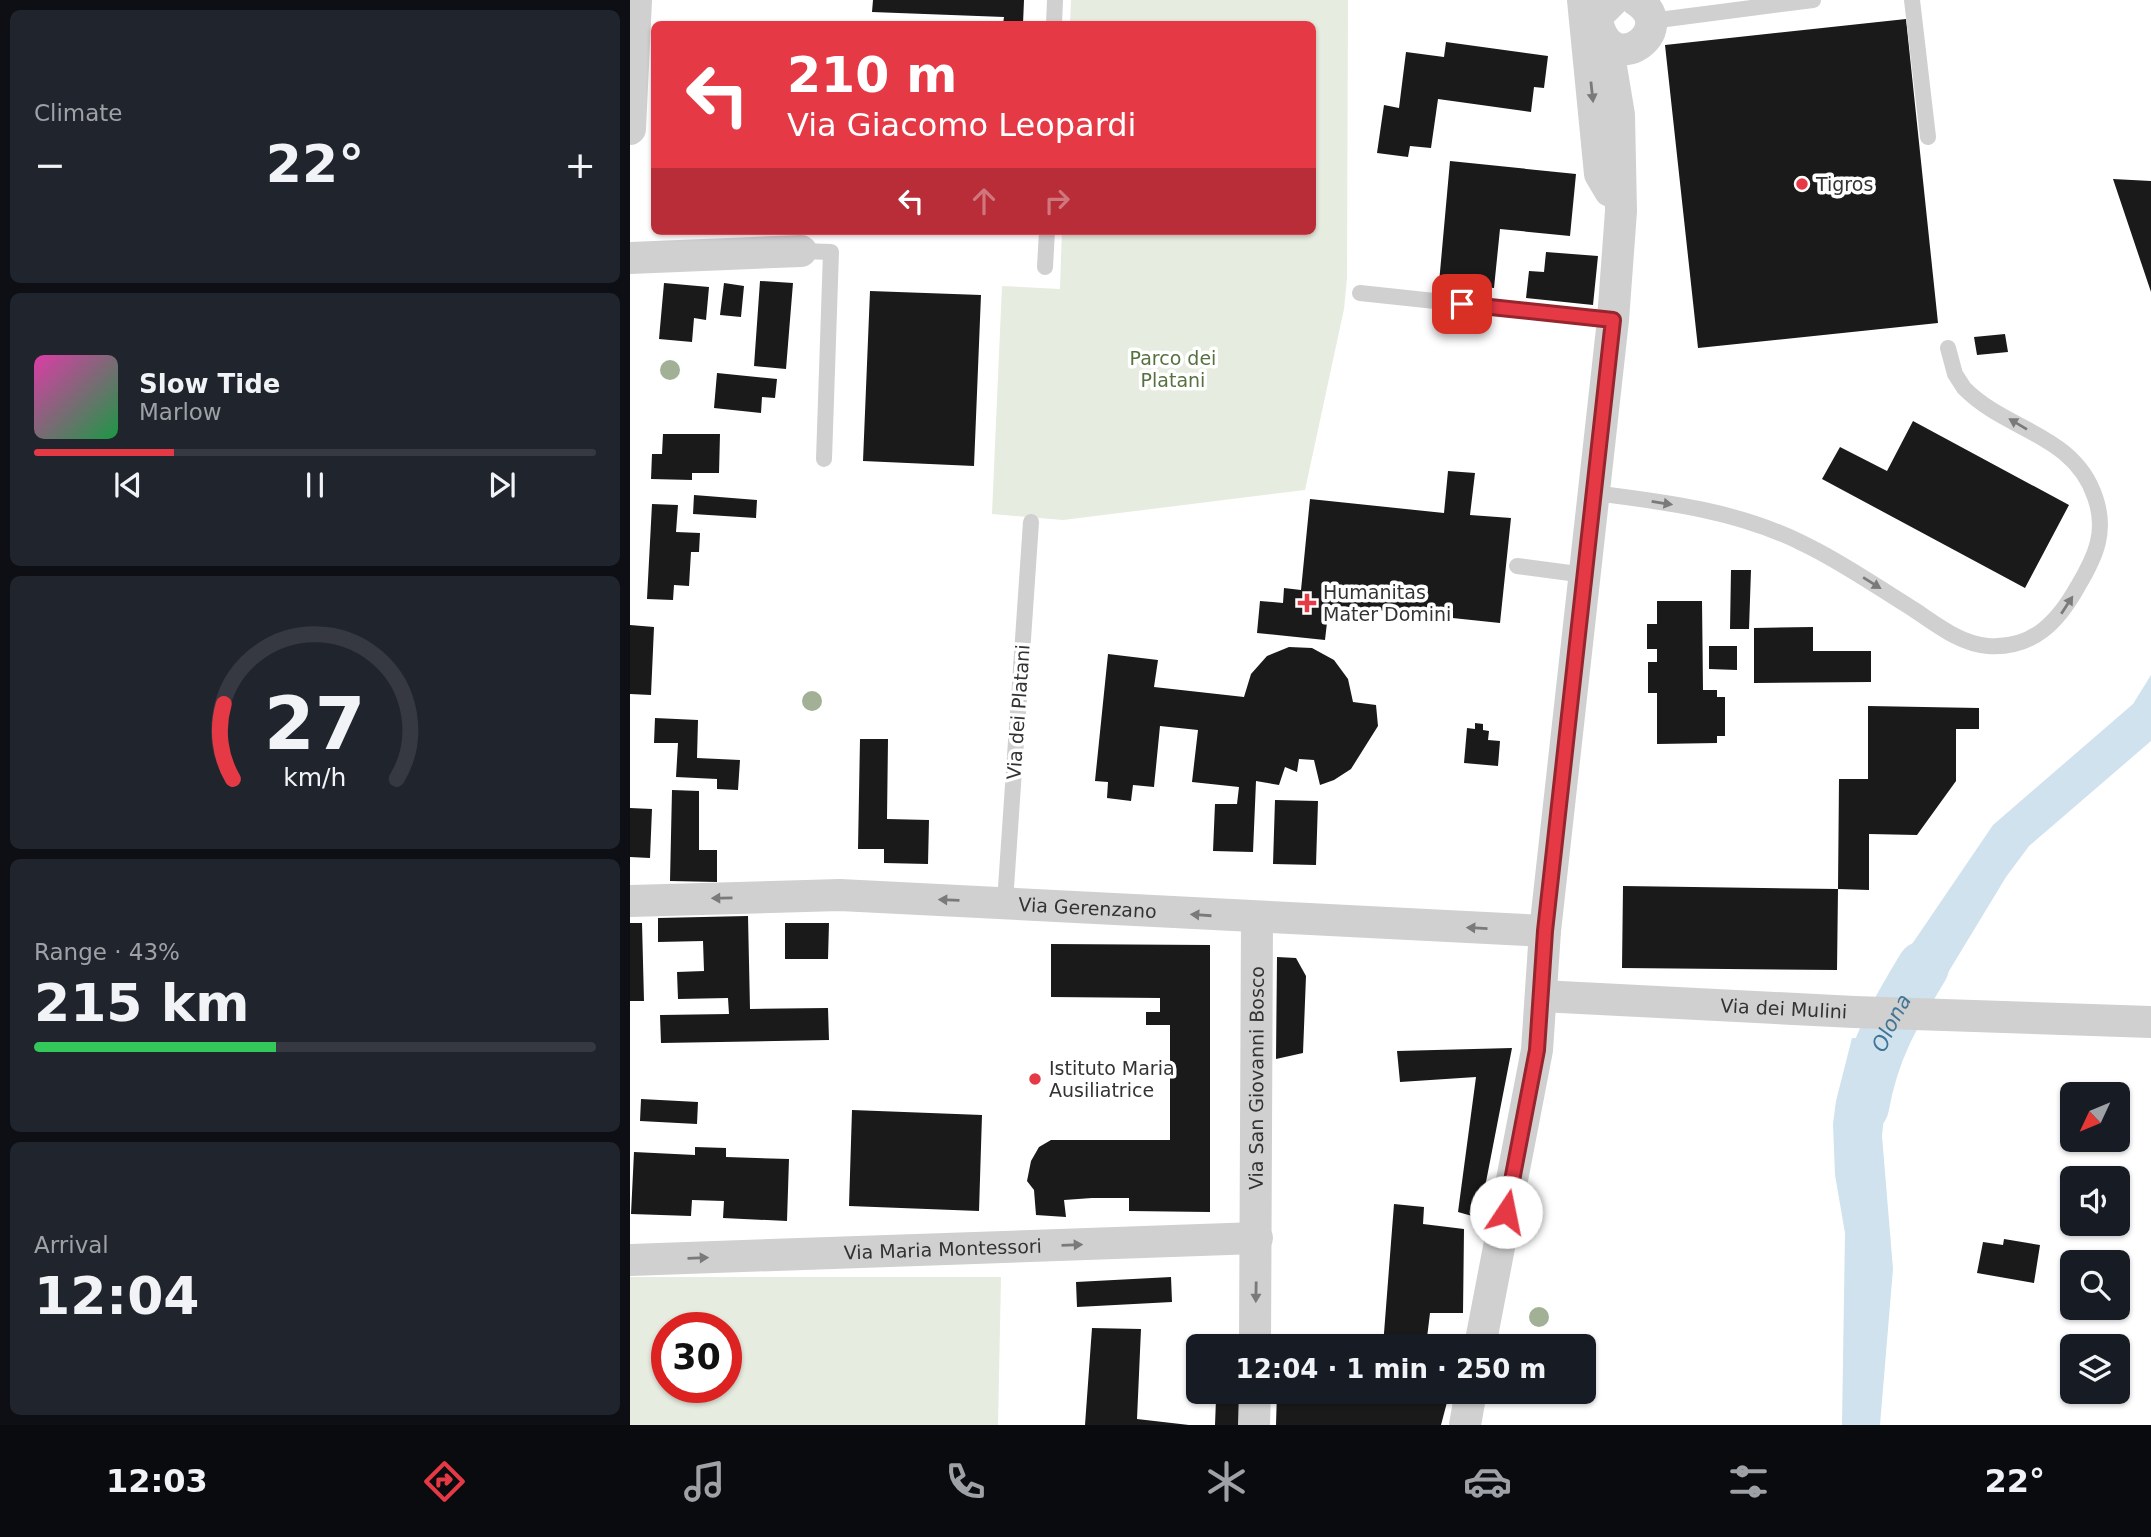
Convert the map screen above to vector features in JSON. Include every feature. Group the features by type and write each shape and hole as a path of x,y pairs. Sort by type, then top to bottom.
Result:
{"street":[{"path":"630,129 636,0"},
{"path":"1599,16 1624,50 1642,22"},
{"path":"1482,1334 1537,1050 1545,931 1613,320 1621,211 1619,115 1599,16"},
{"path":"1599,16 1600,174 1621,211"},
{"path":"1619,115 1642,22"},
{"path":"630,258 801,251"},
{"name":"Via Gerenzano","path":"630,901 840,895 1545,931"},
{"name":"Via San Giovanni Bosco","path":"1255,1334 1256,918"},
{"name":"Via dei Mulini","path":"1541,996 1854,1012 2151,1022"},
{"name":"Via Maria Montessori","path":"630,1260 1257,1238"},
{"path":"1254,1425 1255,1404"},
{"path":"1465,1425 1469,1404"}],"lane":[{"path":"1054,21 1055,0"},
{"path":"1642,22 1813,0"},
{"path":"1912,0 1928,137"},
{"path":"1045,267 1046,235"},
{"path":"801,251 831,252 824,459"},
{"path":"1360,293 1613,320"},
{"path":"1594,493 1704,510 1751,522 1814,548 1965,641 1988,646 2021,643 2042,633 2062,613 2092,562 2101,531 2099,508 2087,475 2072,457 1964,388 1955,374 1948,348"},
{"name":"Via dei Platani","path":"1004,902 1031,522"},
{"path":"1517,566 1586,575"}],"green space":[{"name":"Parco dei Platani","path":"1071,0 1348,0 1347,278 1344,309 1305,490 1063,520 992,514 1002,286 1060,289 1062,235 1316,235 1316,21 1070,21"},
{"path":"630,1277 1001,1277 998,1425 630,1425"}],"water":[{"path":"2151,675 2151,741 2029,846 2006,877 1932,999 1876,997 1993,825 2133,704"},
{"path":"1852,1038 1905,1040 1884,1116 1882,1136 1893,1269 1880,1425 1842,1425 1845,1233 1835,1175 1833,1124"}],"building":[{"path":"873,0 1024,0 1023,21 1003,21 1004,17 872,12"},
{"name":"Tigros","path":"1906,19 1938,323 1698,348 1665,45"},
{"path":"1446,42 1548,56 1544,88 1534,87 1531,112 1438,99 1431,148 1410,146 1408,157 1377,153 1384,105 1399,108 1406,52 1444,57"},
{"path":"1450,161 1576,174 1570,236 1500,229 1494,288 1439,283"},
{"path":"2113,179 2151,181 2151,292"},
{"path":"1546,252 1598,256 1593,305 1526,298 1529,271 1544,272"},
{"path":"760,281 793,283 786,369 754,366"},
{"path":"664,283 709,287 706,320 694,318 692,342 659,339"},
{"path":"724,283 744,286 741,317 720,315"},
{"path":"870,291 981,295 974,466 863,461"},
{"path":"2005,334 2008,352 1977,355 1974,337"},
{"path":"717,373 777,379 775,398 762,397 761,413 714,408"},
{"path":"1913,421 2069,505 2025,588 1822,479 1840,447 1887,471"},
{"path":"663,434 720,434 719,473 692,473 692,480 651,479 652,454 662,454"},
{"path":"1448,471 1475,473 1470,515 1511,518 1500,623 1329,605 1325,640 1257,633 1260,601 1283,603 1284,588 1301,590 1310,499 1444,513"},
{"path":"694,495 757,500 756,518 693,514"},
{"path":"652,504 678,505 676,532 700,533 699,552 691,552 689,586 674,585 673,600 647,599"},
{"path":"1731,570 1751,570 1749,629 1730,629"},
{"path":"1657,601 1702,601 1703,690 1717,690 1717,697 1725,697 1725,736 1717,736 1717,743 1657,744 1657,693 1648,693 1648,662 1657,662 1657,649 1647,649 1647,624 1657,624"},
{"path":"630,625 654,627 651,695 630,694"},
{"path":"1813,627 1813,651 1871,651 1871,682 1754,683 1754,628"},
{"path":"1709,646 1737,646 1737,670 1709,669"},
{"name":"Humanitas Mater Domini","path":"1289,647 1312,648 1334,660 1348,679 1353,702 1376,705 1378,726 1351,769 1334,780 1320,785 1314,760 1299,759 1297,772 1285,767 1279,785 1256,781 1253,852 1213,851 1215,804 1237,804 1239,787 1192,782 1198,730 1160,726 1154,787 1133,785 1131,801 1107,798 1108,782 1095,781 1108,654 1158,660 1154,687 1244,697 1251,674 1267,656"},
{"path":"1868,706 1979,708 1979,729 1956,729 1956,781 1917,835 1869,834 1869,890 1838,889 1839,779 1868,779"},
{"path":"655,718 698,720 697,758 740,760 738,790 717,789 717,779 676,777 678,743 654,743"},
{"path":"1475,723 1483,724 1483,730 1489,731 1488,740 1500,741 1498,766 1464,763 1467,728 1475,729"},
{"path":"860,739 888,739 887,819 929,820 928,864 884,863 884,849 858,849"},
{"path":"672,790 699,791 699,850 717,850 717,882 670,881"},
{"path":"1275,800 1318,801 1316,865 1273,864"},
{"path":"630,808 652,809 650,858 630,857"},
{"path":"1623,886 1838,889 1837,970 1622,968"},
{"path":"748,916 750,1009 828,1008 829,1040 661,1043 660,1015 729,1014 728,998 678,999 677,972 704,971 703,941 658,942 658,918"},
{"path":"630,923 642,923 644,1001 630,1001"},
{"path":"785,923 829,923 828,959 785,959"},
{"path":"1051,944 1210,945 1210,1212 1129,1211 1129,1198 1092,1198 1064,1200 1066,1217 1036,1215 1034,1190 1027,1181 1031,1161 1039,1147 1051,1140 1170,1140 1170,1025 1146,1025 1146,1012 1160,1012 1160,998 1051,997"},
{"path":"1277,957 1296,958 1306,976 1303,1053 1276,1059"},
{"path":"1512,1048 1479,1218 1458,1212 1476,1077 1400,1082 1397,1051"},
{"path":"641,1099 698,1102 697,1124 640,1121"},
{"path":"852,1110 982,1115 979,1211 849,1206"},
{"path":"695,1147 726,1148 726,1157 789,1159 787,1221 723,1218 724,1201 692,1200 691,1216 631,1214 634,1152 695,1155"},
{"path":"1394,1204 1424,1207 1423,1224 1464,1229 1463,1313 1430,1313 1427,1334 1384,1334"},
{"path":"2004,1239 2040,1245 2034,1283 1977,1273 1983,1242 2003,1245"},
{"path":"1171,1277 1172,1302 1077,1307 1076,1282"},
{"path":"1092,1328 1141,1329 1137,1419 1189,1425 1085,1425"},
{"path":"1216,1404 1241,1404 1240,1425 1215,1425"},
{"path":"1277,1404 1447,1404 1441,1425 1276,1425"}],"waterway":[{"name":"Olona","path":"1863,1107 1879,1050 1923,967"}],"place":[{"name":"Tigros","path":"1802,184"},
{"name":"Humanitas Mater Domini","path":"1307,603"},
{"name":"Istituto Maria Ausiliatrice","path":"1035,1079"}],"route":[{"path":"1462,304 1613,320 1545,931 1537,1050 1506,1212"}]}
